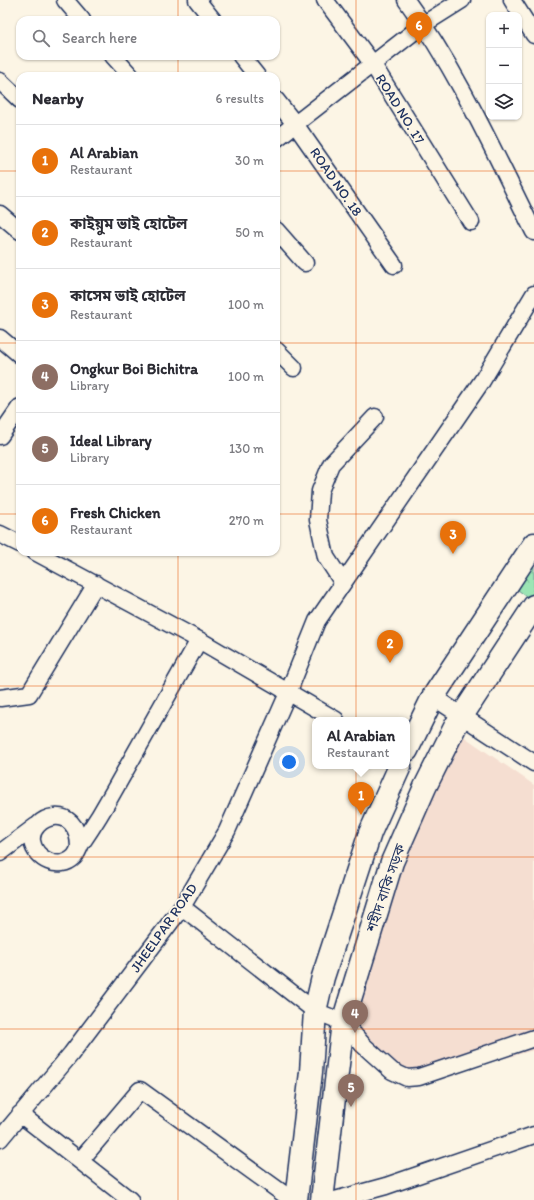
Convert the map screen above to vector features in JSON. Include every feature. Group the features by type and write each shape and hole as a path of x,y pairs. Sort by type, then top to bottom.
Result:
{"street":[{"path":"64,0 78,16"},
{"path":"197,0 210,16"},
{"name":"ROAD NO. 17","path":"325,0 372,63 471,222"},
{"path":"406,0 424,24 477,117 534,232"},
{"path":"280,136 424,24 462,0"},
{"path":"512,0 534,35"},
{"path":"117,60 127,72"},
{"path":"244,60 254,72"},
{"path":"0,81 16,96"},
{"name":"ROAD NO. 18","path":"280,105 296,124 394,265"},
{"path":"0,214 16,228"},
{"path":"280,235 305,263"},
{"name":"JHEELPAR ROAD","path":"0,1139 71,1054 182,907 227,831 288,693 317,621 482,381 534,294"},
{"path":"0,338 16,352"},
{"path":"280,354 294,368"},
{"path":"0,436 16,413"},
{"path":"343,583 326,557 318,520 320,491 331,464 375,417"},
{"path":"0,534 16,542"},
{"path":"410,744 434,697 534,544"},
{"path":"43,556 199,640 331,717"},
{"path":"0,698 29,694 96,584"},
{"name":"শহীদ বাকি সড়ক","path":"322,1200 343,1022 392,862 425,787 462,716 534,606"},
{"path":"36,826 32,840 36,852 44,860 54,864 65,862 74,857 95,824 199,640"},
{"path":"434,697 534,763"},
{"path":"296,1200 311,1072 315,1011 323,977 370,833 399,769"},
{"path":"0,853 47,818 60,817 72,822 79,833 79,847"},
{"path":"182,907 315,1011 343,1022 363,1045 392,1071 407,1078 419,1077 534,1038"},
{"path":"80,1161 140,1090 292,1200"},
{"path":"20,1114 130,1200"},
{"path":"335,1200 389,1193 534,1135"}],"shaded area":[{"path":"456,731 534,785 534,1050 412,1084 346,1024 361,941"}],"green space":[{"path":"534,565 534,602 518,590"}],"place":[{"name":"Fresh Chicken","path":"419,45"},
{"name":"কাসেম ভাই হোটেল","path":"453,554"},
{"name":"কাইয়ুম ভাই হোটেল","path":"390,663"},
{"name":"Al Arabian","path":"361,815"},
{"name":"Ongkur Boi Bichitra","path":"355,1033"},
{"name":"Ideal Library","path":"351,1107"}]}
